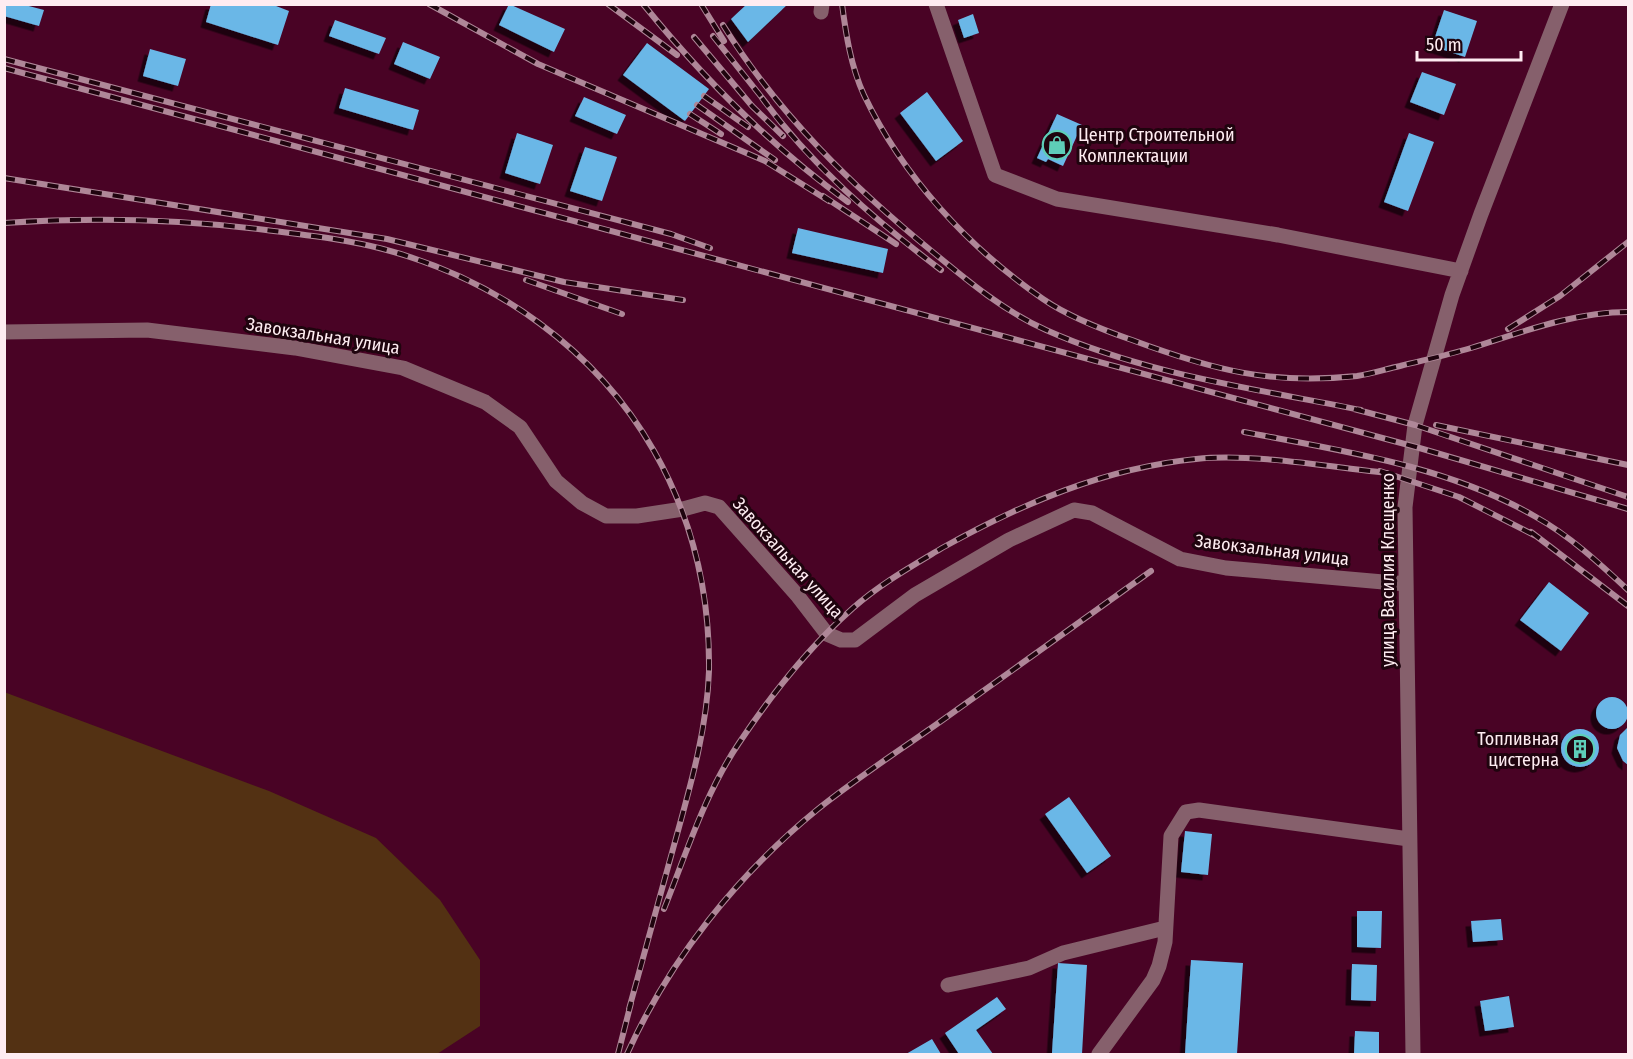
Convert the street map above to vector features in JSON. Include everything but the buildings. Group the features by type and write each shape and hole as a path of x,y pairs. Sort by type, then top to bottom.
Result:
{"street":[{"path":"936,4 995,175 1057,199 1278,235 1461,271"},
{"name":"улица Василия Клещенко","path":"1413,1054 1405,507 1413,431 1461,271 1562,4"},
{"name":"Завокзальная улица","path":"4,332 147,330 295,348 403,368 485,402 503,414 520,427 556,481 582,503 606,516 637,516 705,503 719,507 790,586 827,633 841,640 855,640 915,595 1009,540 1074,510 1092,513 1180,559 1226,568 1406,584"},
{"path":"1099,1054 1109,1048 1153,980 1163,954 1171,836 1186,812 1199,810 1409,839"},
{"path":"948,986 1029,968 1063,953 1165,928"}],"shaded area":[{"path":"4,692 269,791 376,838 440,900 480,960 480,1026 437,1054 5,1054"}],"railway":[{"path":"429,4 538,64 765,161 829,201"},
{"path":"608,4 677,55"},
{"path":"643,4 739,110 792,158 848,202"},
{"path":"701,4 724,41"},
{"path":"842,4 847,39 859,84 880,125 918,182 964,234 1016,279 1053,306 1098,327 1189,360 1242,373 1326,378 1373,373 1462,351 1568,319 1628,312"},
{"path":"723,25 768,89 846,176 947,264 1016,314 1046,330 1083,345 1161,369 1361,410"},
{"path":"713,36 767,104"},
{"path":"694,37 752,106 783,136"},
{"path":"4,59 671,234 710,248"},
{"path":"4,68 1416,447 1628,509"},
{"path":"704,96 748,127"},
{"path":"762,98 781,123 823,169 868,211 941,270"},
{"path":"697,105 775,160"},
{"path":"690,114 721,134"},
{"path":"4,178 387,239 564,282 683,300"},
{"path":"823,196 896,244"},
{"path":"4,223 70,220 201,223 325,238 383,249 425,262 465,279 503,299 539,323 573,350 630,414 668,477 689,530 706,613 709,671 702,735 693,776 629,1009"},
{"path":"1508,329 1560,296 1628,242"},
{"path":"526,280 622,314"},
{"path":"1354,409 1415,425 1628,497"},
{"path":"1436,425 1628,465"},
{"path":"1244,432 1394,462 1467,485 1502,499 1549,524 1628,590"},
{"path":"664,909 716,782 764,707 806,655 853,608 896,576 942,548 1002,517 1064,490 1162,464 1196,459 1241,458 1387,473"},
{"path":"1380,471 1459,497 1536,536"},
{"path":"1531,532 1628,606"},
{"path":"627,1054 644,1019 685,952 733,890 788,835 849,786 1151,571"},
{"path":"618,1054 631,1003"}],"place":[{"name":"Центр Строительной Комплектации","path":"1057,145"},
{"name":"Топливная цистерна","path":"1580,749"}]}
